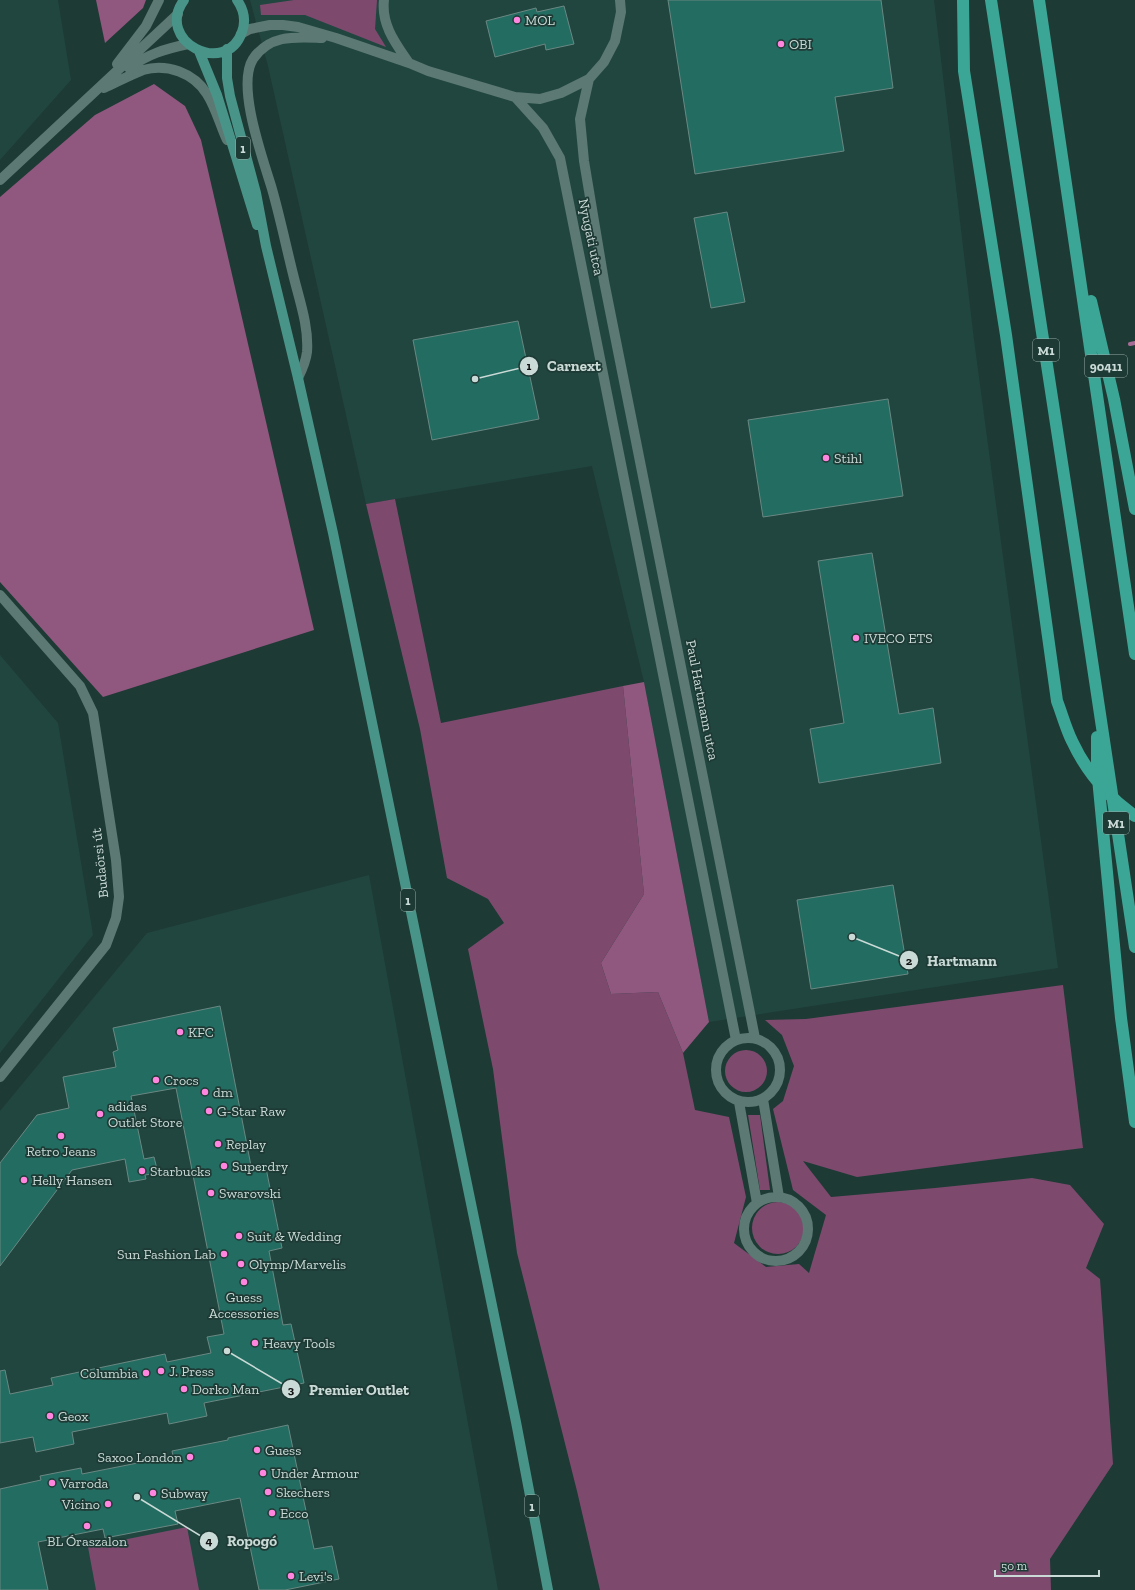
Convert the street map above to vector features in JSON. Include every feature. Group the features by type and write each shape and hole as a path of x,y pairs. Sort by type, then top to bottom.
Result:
{"highway":[{"path":"963,0 964,71 1006,334 1057,701 1072,742 1095,780 1120,805 1135,816"},
{"name":"M1","path":"991,0 1074,536 1097,700 1135,947"},
{"path":"1039,0 1135,654"},
{"name":"90411","path":"1072,224 1114,398 1135,509"},
{"path":"1097,700 1097,768 1121,1018 1135,1122"}],"main road":[{"path":"184,0 178,14 179,31 188,44 199,51 213,54 227,50 235,43 241,34 244,19 243,11 237,0"},
{"name":"1","path":"227,50 227,78 230,96 256,193 266,246 333,533 516,1422 548,1590"},
{"name":"1","path":"199,51 217,95 253,215 266,246"}],"street":[{"path":"95,92 146,26 159,0"},
{"path":"384,0 384,20 390,34 409,63"},
{"path":"241,34 250,29 260,27 283,25 298,27 336,38 428,71 515,97 540,99 561,93 589,79 604,62 615,41 621,12 620,0"},
{"path":"0,180 178,14"},
{"path":"298,378 307,352 306,331 272,191 253,123 248,97 248,82 253,60 270,44 282,38 336,38"},
{"path":"95,92 141,59 163,50 188,44"},
{"path":"95,92 143,70 166,68 176,70 190,77 207,94 238,162"},
{"name":"Nyugati utca","path":"589,79 580,118 584,161 604,281 622,367"},
{"name":"Nyugati utca","path":"515,97 543,128 560,158 736,1040"},
{"name":"Paul Hartmann utca","path":"622,367 755,1038"},
{"name":"Budaörsi út","path":"0,596 80,686 93,713 116,860 120,897 116,918 106,945 0,1077"},
{"path":"755,1038 770,1046 777,1055 781,1069 778,1084 772,1092 763,1099 750,1103 739,1102 729,1097 717,1081 715,1073 716,1062 723,1049 736,1040 755,1038"},
{"path":"763,1099 779,1196"},
{"path":"739,1102 757,1203"},
{"path":"779,1196 788,1198 804,1211 808,1229 805,1244 793,1257 777,1261 766,1260 756,1254 747,1243 744,1226 747,1214 757,1203 767,1198 779,1196"}],"shaded area":[{"path":"0,0 58,0 71,80 0,160"},
{"path":"96,0 146,0 143,8 105,43"},
{"path":"250,0 934,0 974,340 1058,968 709,1022 644,682 592,466 366,504 268,66"},
{"path":"294,0 377,0 375,29 386,47 305,15 261,15 260,5"},
{"path":"154,84 185,106 201,140 314,630 103,697 0,582 0,197 95,115"},
{"path":"395,499 441,723 623,686 644,894 601,963 611,994 658,992 683,1053 695,1110 729,1117 746,1197 734,1243 766,1267 799,1264 809,1273 826,1215 793,1190 773,1109 783,1101 794,1066 782,1035 765,1020 806,1019 1063,985 1083,1148 857,1177 803,1161 831,1197 1032,1178 1070,1185 1104,1224 1086,1268 1100,1279 1113,1464 1050,1559 1051,1590 600,1590 577,1491 517,1253 493,1069 468,949 504,923 488,899 447,878 420,729 366,504"},
{"path":"0,655 58,723 93,935 0,1053"},
{"path":"644,682 709,1022 683,1053 658,992 611,994 601,963 644,894 623,686"},
{"path":"369,875 498,1590 0,1590 0,1111 147,933"},
{"path":"746,1050 761,1056 767,1071 761,1086 746,1092 731,1086 725,1071 731,1056"},
{"path":"748,1115 760,1115 770,1190 760,1190"},
{"path":"773,1202 783,1202 797,1209 804,1223 804,1233 797,1247 783,1254 773,1254 763,1250 756,1243 752,1233 752,1223 756,1213 763,1206"},
{"path":"187,1527 199,1590 96,1590 88,1547"}],"building":[{"name":"OBI","path":"668,0 881,0 893,88 835,97 844,151 695,174"},
{"path":"564,6 574,44 546,50 545,44 495,57 486,21 536,8 537,12"},
{"path":"727,212 745,302 711,308 694,218"},
{"path":"518,321 539,419 432,440 413,340"},
{"name":"Stihl","path":"888,399 903,496 763,517 748,420"},
{"path":"872,553 899,714 933,708 941,763 819,783 810,729 844,723 818,561"},
{"path":"893,885 908,974 811,989 797,900"},
{"path":"220,1006 252,1171 266,1168 282,1248 269,1251 283,1325 291,1324 304,1383 204,1403 207,1416 169,1424 167,1413 72,1432 74,1444 36,1452 33,1437 0,1443 0,1371 5,1370 10,1394 53,1385 51,1378 165,1354 167,1362 211,1353 207,1337 224,1334 176,1088 131,1096 144,1159 154,1157 158,1173 145,1175 146,1179 129,1182 125,1159 72,1170 0,1266 0,1163 37,1115 69,1108 63,1077 116,1067 113,1052 118,1050 113,1028"},
{"path":"288,1425 314,1549 332,1546 339,1579 285,1590 259,1590 240,1498 175,1511 178,1524 105,1538 103,1529 38,1542 48,1590 0,1590 0,1489 41,1480 40,1476 81,1468 82,1474 173,1456 172,1451 228,1440 228,1438"}],"waterway":[{"path":"1130,344 1135,343"}],"place":[{"name":"MOL","path":"517,20"},
{"name":"OBI","path":"781,44"},
{"name":"Carnext","path":"475,379"},
{"name":"Stihl","path":"826,458"},
{"name":"IVECO ETS","path":"856,638"},
{"name":"Hartmann","path":"852,937"},
{"name":"KFC","path":"180,1032"},
{"name":"Crocs","path":"156,1080"},
{"name":"dm","path":"205,1092"},
{"name":"G-Star Raw","path":"209,1111"},
{"name":"adidas Outlet Store","path":"100,1114"},
{"name":"Retro Jeans","path":"61,1136"},
{"name":"Replay","path":"218,1144"},
{"name":"Superdry","path":"224,1166"},
{"name":"Starbucks","path":"142,1171"},
{"name":"Helly Hansen","path":"24,1180"},
{"name":"Swarovski","path":"211,1193"},
{"name":"Suit & Wedding","path":"239,1236"},
{"name":"Sun Fashion Lab","path":"224,1254"},
{"name":"Olymp/Marvelis","path":"241,1264"},
{"name":"Guess Accessories","path":"244,1282"},
{"name":"Heavy Tools","path":"255,1343"},
{"name":"Premier Outlet","path":"227,1351"},
{"name":"J. Press","path":"161,1371"},
{"name":"Columbia","path":"146,1373"},
{"name":"Dorko Man","path":"184,1389"},
{"name":"Geox","path":"50,1416"},
{"name":"Guess","path":"257,1450"},
{"name":"Saxoo London","path":"190,1457"},
{"name":"Under Armour","path":"263,1473"},
{"name":"Varroda","path":"52,1483"},
{"name":"Skechers","path":"268,1492"},
{"name":"Subway","path":"153,1493"},
{"name":"Ropogó","path":"137,1497"},
{"name":"Vicino","path":"108,1504"},
{"name":"Ecco","path":"272,1513"},
{"name":"BL Óraszalon","path":"87,1526"},
{"name":"Levi's","path":"291,1576"}]}
